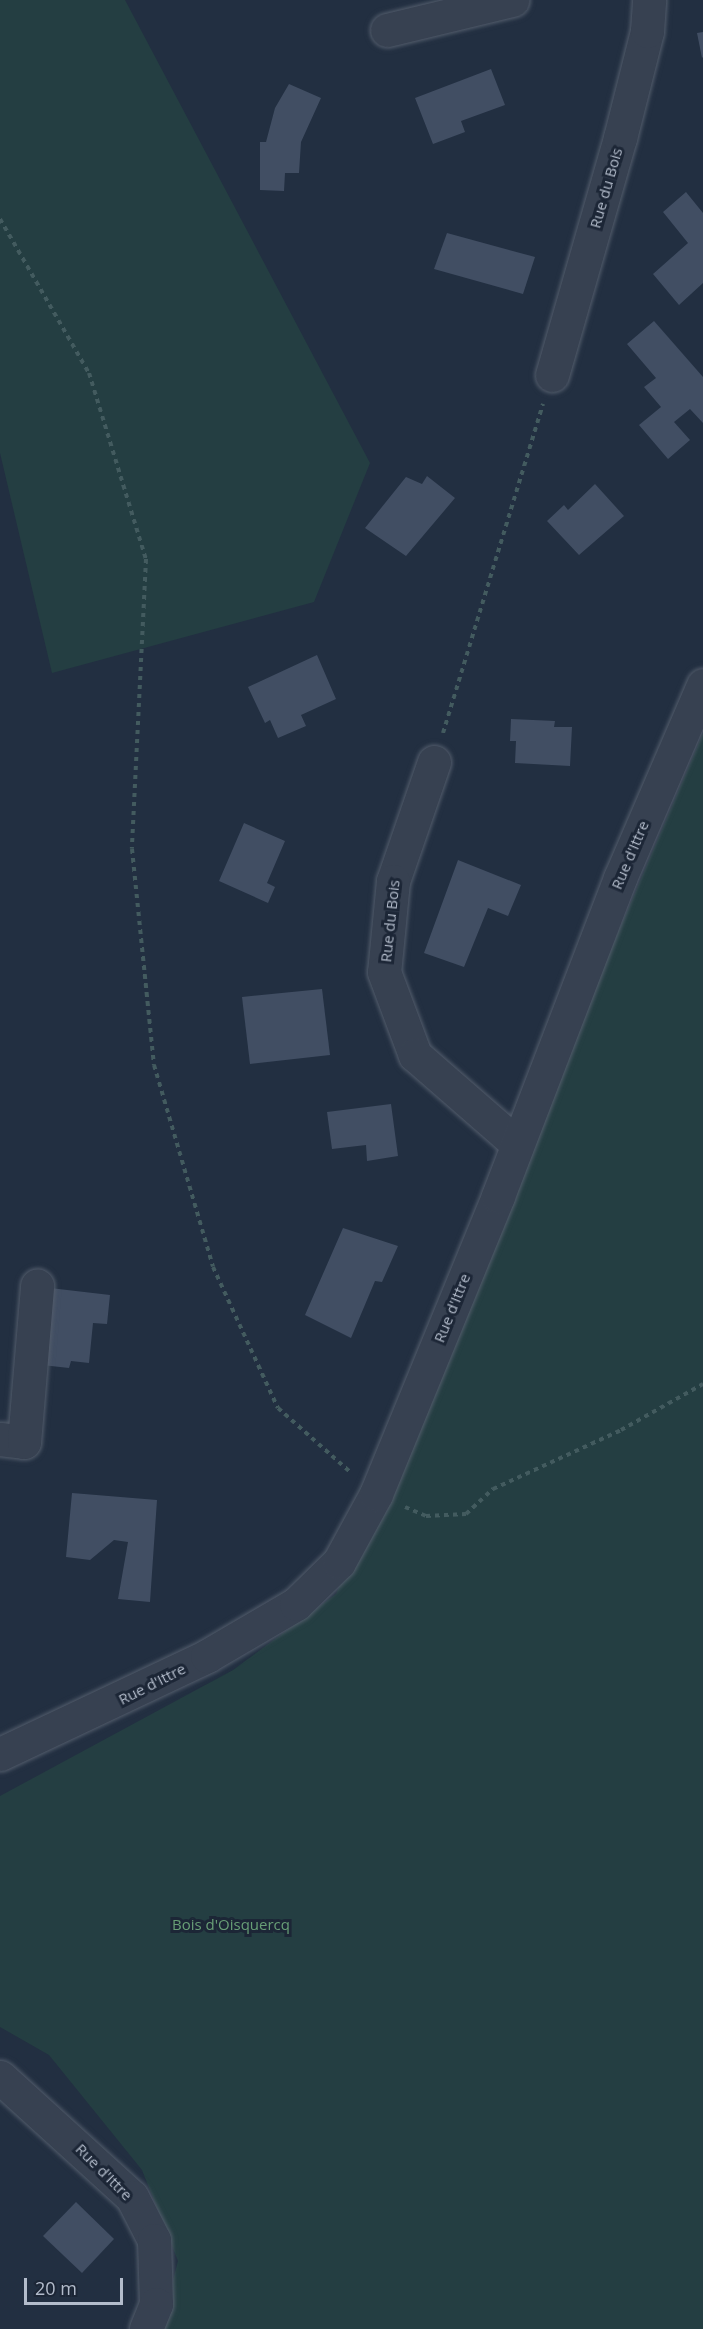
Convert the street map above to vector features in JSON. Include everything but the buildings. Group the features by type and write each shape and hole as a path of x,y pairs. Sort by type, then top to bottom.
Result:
{"street":[{"path":"387,30 512,0"},
{"name":"Rue du Bois","path":"552,375 620,138 647,31 649,0"},
{"name":"Rue d'Ittre","path":"0,1754 207,1656 296,1604 339,1562 376,1494 620,878 703,685"},
{"name":"Rue du Bois","path":"434,762 393,881 384,972 415,1055 516,1143"},
{"path":"0,1439 24,1442 37,1286"},
{"name":"Rue d'Ittre","path":"0,2077 132,2197 154,2240 156,2304 146,2329"}],"path":[{"path":"0,219 89,373 146,558 132,849 154,1065 213,1267 278,1408 376,1494 426,1516 466,1514 494,1489 621,1430 703,1384"},
{"path":"434,762 552,375"}],"green space":[{"path":"0,0 125,0 370,463 314,602 52,673 0,453"},
{"name":"Bois d'Oisquercq","path":"703,733 703,2329 160,2329 178,2261 142,2170 49,2055 0,2027 0,1796 233,1670 336,1594"}]}
